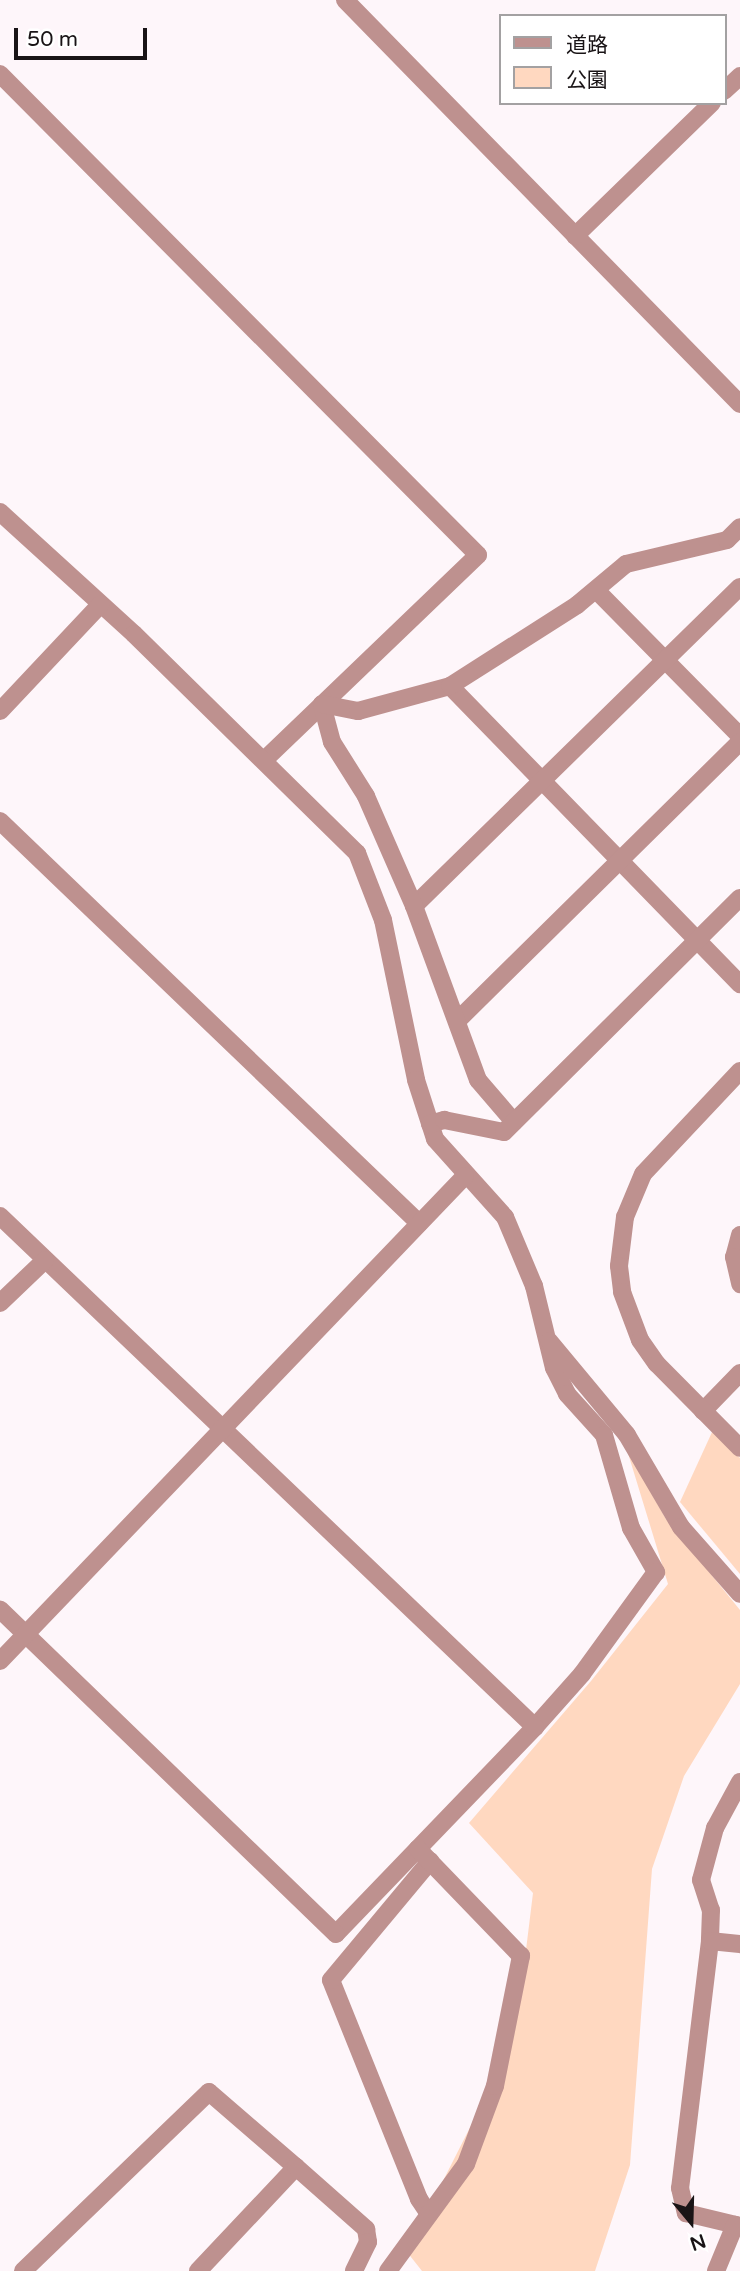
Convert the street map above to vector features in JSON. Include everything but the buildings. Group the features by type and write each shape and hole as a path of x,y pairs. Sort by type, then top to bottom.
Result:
{"street":[{"path":"345,0 740,404"},
{"path":"0,74 478,555 264,760"},
{"path":"726,89 740,76"},
{"path":"575,236 710,105"},
{"path":"0,512 264,760 357,853 383,920 416,1080 435,1139 465,1176 505,1217 534,1286 554,1368 566,1394 604,1435 631,1528 656,1572 591,1663 424,1855 331,1980 419,2199 429,2214"},
{"path":"322,704 358,711 450,685 476,673 596,590 626,565 727,540 740,527"},
{"path":"414,906 740,587"},
{"path":"596,590 740,736"},
{"path":"0,711 100,605"},
{"path":"450,685 740,984"},
{"path":"322,704 332,742 366,796 414,906 478,1080 514,1122"},
{"path":"457,1021 740,743"},
{"path":"0,821 419,1223"},
{"path":"430,1125 444,1119 503,1132 740,898"},
{"path":"740,1072 643,1174 625,1217 620,1242 622,1292 640,1340 657,1364 740,1448"},
{"path":"0,1661 465,1176"},
{"path":"0,1216 45,1260 128,1333 221,1428 535,1727"},
{"path":"740,1235 734,1257 740,1284"},
{"path":"0,1303 45,1260"},
{"path":"549,1341 627,1435 681,1527 740,1594"},
{"path":"703,1410 740,1373"},
{"path":"0,1610 336,1934 424,1855"},
{"path":"716,2271 737,2226 694,2217 680,2203 709,1941 711,1910 701,1880 715,1828 740,1782"},
{"path":"388,2271 466,2164 495,2086 521,1956 424,1855"},
{"path":"709,1941 740,1944"},
{"path":"23,2271 209,2092 366,2229 368,2242 354,2271"},
{"path":"198,2271 296,2167"}],"green space":[{"path":"713,1430 740,1458 740,1574 680,1502"},
{"path":"627,1450 666,1519 740,1610 740,1684 684,1776 652,1869 630,2165 595,2271 422,2271 407,2252 493,2082 525,1958 533,1893 469,1823 591,1681 668,1584"}]}
